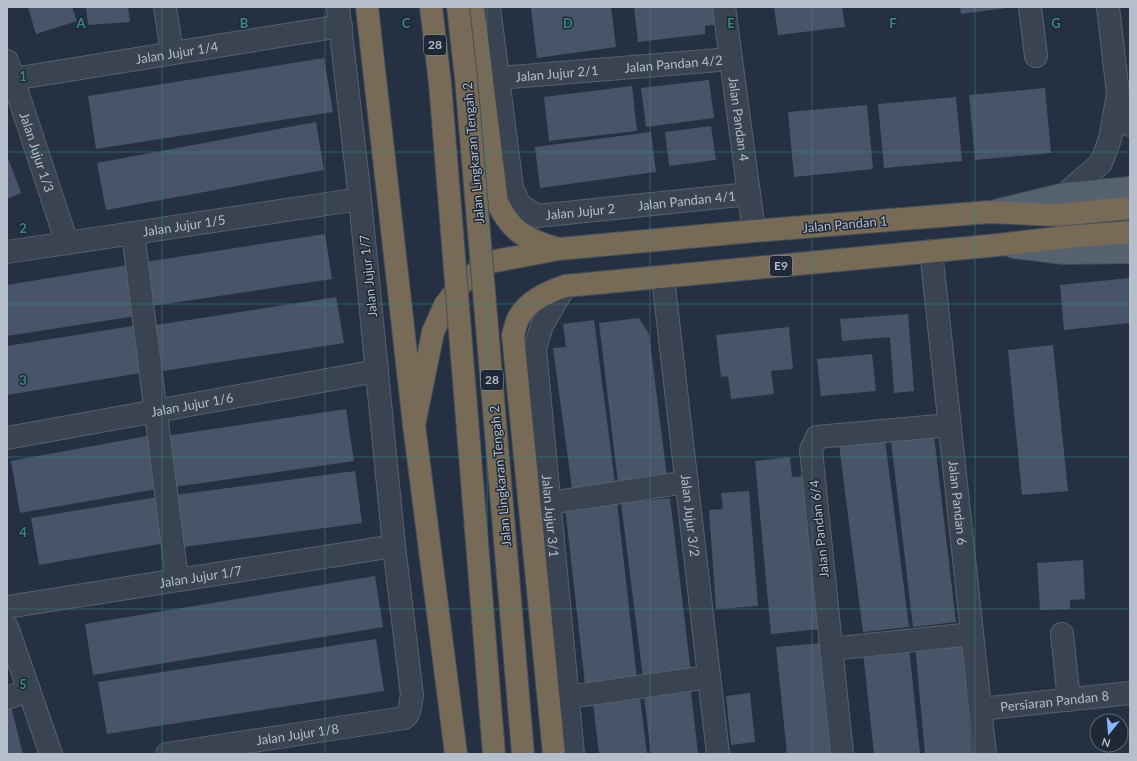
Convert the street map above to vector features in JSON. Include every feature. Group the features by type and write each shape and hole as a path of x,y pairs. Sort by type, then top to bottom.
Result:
{"highway":[{"path":"366,7 414,425 456,754"},
{"name":"Jalan Lingkaran Tengah 2","path":"431,7 440,91 494,754"},
{"name":"Jalan Lingkaran Tengah 2","path":"458,7 468,94 523,754"},
{"path":"473,7 497,202 507,220 517,232 532,241 559,249"},
{"path":"989,212 1058,215 1130,208"},
{"name":"Jalan Pandan 1","path":"414,425 433,332 445,305 462,283 490,262 559,249 754,231 989,212"},
{"name":"E9","path":"565,286 663,278 998,245 1066,236 1130,232"},
{"path":"554,754 513,335 519,317 530,304 547,293 565,286"}],"main road":[{"name":"Jalan Pandan 1","path":"989,212 1065,194 1130,188"},
{"path":"998,245 1064,253 1130,252"}],"street":[{"path":"165,7 172,53"},
{"path":"489,7 499,78"},
{"name":"Jalan Pandan 4","path":"724,7 754,231"},
{"path":"1030,7 1036,56"},
{"path":"1108,7 1118,94 1130,126"},
{"name":"Jalan Jujur 1/4","path":"10,70 172,53 339,17"},
{"name":"Jalan Jujur 1/7","path":"339,17 360,199 394,546 412,695"},
{"name":"Jalan Pandan 4/2","path":"615,69 731,59"},
{"name":"Jalan Jujur 2/1","path":"499,78 615,69"},
{"name":"Jalan Jujur 1/3","path":"10,70 67,243"},
{"name":"Jalan Jujur 2","path":"499,78 512,188 520,205 536,216 624,207"},
{"path":"1065,194 1101,163 1110,139 1118,94"},
{"name":"Jalan Pandan 4/1","path":"624,207 750,194"},
{"name":"Jalan Jujur 1/5","path":"7,252 360,199"},
{"path":"133,233 177,579"},
{"name":"Jalan Pandan 6","path":"931,251 985,754"},
{"name":"Jalan Jujur 3/2","path":"663,278 718,754"},
{"name":"Jalan Jujur 3/1","path":"565,286 542,324 535,349 573,754"},
{"name":"Jalan Jujur 1/6","path":"7,438 377,371"},
{"name":"Jalan Pandan 6/4","path":"842,754 811,450 817,437 949,425"},
{"path":"549,503 687,482"},
{"name":"Jalan Jujur 1/7","path":"7,607 394,546"},
{"path":"7,627 51,754"},
{"path":"831,649 972,634"},
{"path":"1062,634 1069,700"},
{"path":"568,697 709,677"},
{"path":"7,698 29,690"},
{"name":"Persiaran Pandan 8","path":"980,709 1130,693"},
{"name":"Jalan Jujur 1/8","path":"167,754 404,718 409,713 412,695"}],"building":[{"path":"28,7 72,7 77,21 36,34"},
{"path":"86,7 128,7 130,22 88,25"},
{"path":"611,7 616,47 537,58 531,8"},
{"path":"634,7 718,7 720,24 705,26 705,34 638,42"},
{"path":"774,7 842,7 845,27 778,35"},
{"path":"960,7 1007,7 1007,8 961,14"},
{"path":"324,58 333,112 96,149 88,96"},
{"path":"709,80 714,118 646,127 641,88"},
{"path":"632,86 637,131 549,141 544,97"},
{"path":"1045,88 1051,153 975,160 969,95"},
{"path":"956,97 962,161 884,168 878,104"},
{"path":"867,105 873,169 794,177 788,112"},
{"path":"316,122 324,170 106,210 97,163"},
{"path":"711,126 716,160 669,166 665,132"},
{"path":"651,132 656,172 540,188 535,147"},
{"path":"7,155 21,193 7,199"},
{"path":"325,234 332,279 152,306 145,262"},
{"path":"128,265 136,316 7,336 7,285"},
{"path":"1130,278 1130,323 1064,330 1060,285"},
{"path":"336,297 344,343 163,371 156,325"},
{"path":"908,314 914,391 894,393 890,337 842,341 840,319"},
{"path":"639,318 649,334 667,477 618,483 599,323"},
{"path":"594,320 615,483 572,488 553,348 566,347 563,324"},
{"path":"139,325 147,372 7,395 7,346"},
{"path":"789,327 793,369 771,371 774,394 731,399 728,376 721,377 716,335"},
{"path":"1053,345 1068,491 1022,495 1008,350"},
{"path":"872,354 876,391 821,396 817,359"},
{"path":"346,409 354,461 174,487 166,436"},
{"path":"933,427 956,622 913,627 890,432"},
{"path":"884,432 909,627 863,632 838,437"},
{"path":"147,436 157,489 20,513 11,461"},
{"path":"790,457 792,477 806,476 820,629 771,634 755,461"},
{"path":"355,471 362,523 183,547 176,495"},
{"path":"749,491 758,606 716,609 709,510 723,509 721,493"},
{"path":"157,497 166,543 39,565 31,518"},
{"path":"670,498 691,673 643,678 621,503"},
{"path":"617,501 637,679 585,684 565,507"},
{"path":"1083,560 1085,599 1070,600 1070,609 1040,610 1037,563"},
{"path":"375,576 383,627 93,675 85,624"},
{"path":"376,639 384,691 107,734 98,682"},
{"path":"962,640 972,754 925,754 915,644"},
{"path":"821,643 833,754 787,754 776,647"},
{"path":"909,647 920,754 874,754 863,652"},
{"path":"691,691 698,754 651,754 644,696"},
{"path":"750,693 755,742 731,745 726,696"},
{"path":"640,698 647,754 599,754 593,703"},
{"path":"11,706 23,754 7,754 7,707"}]}
